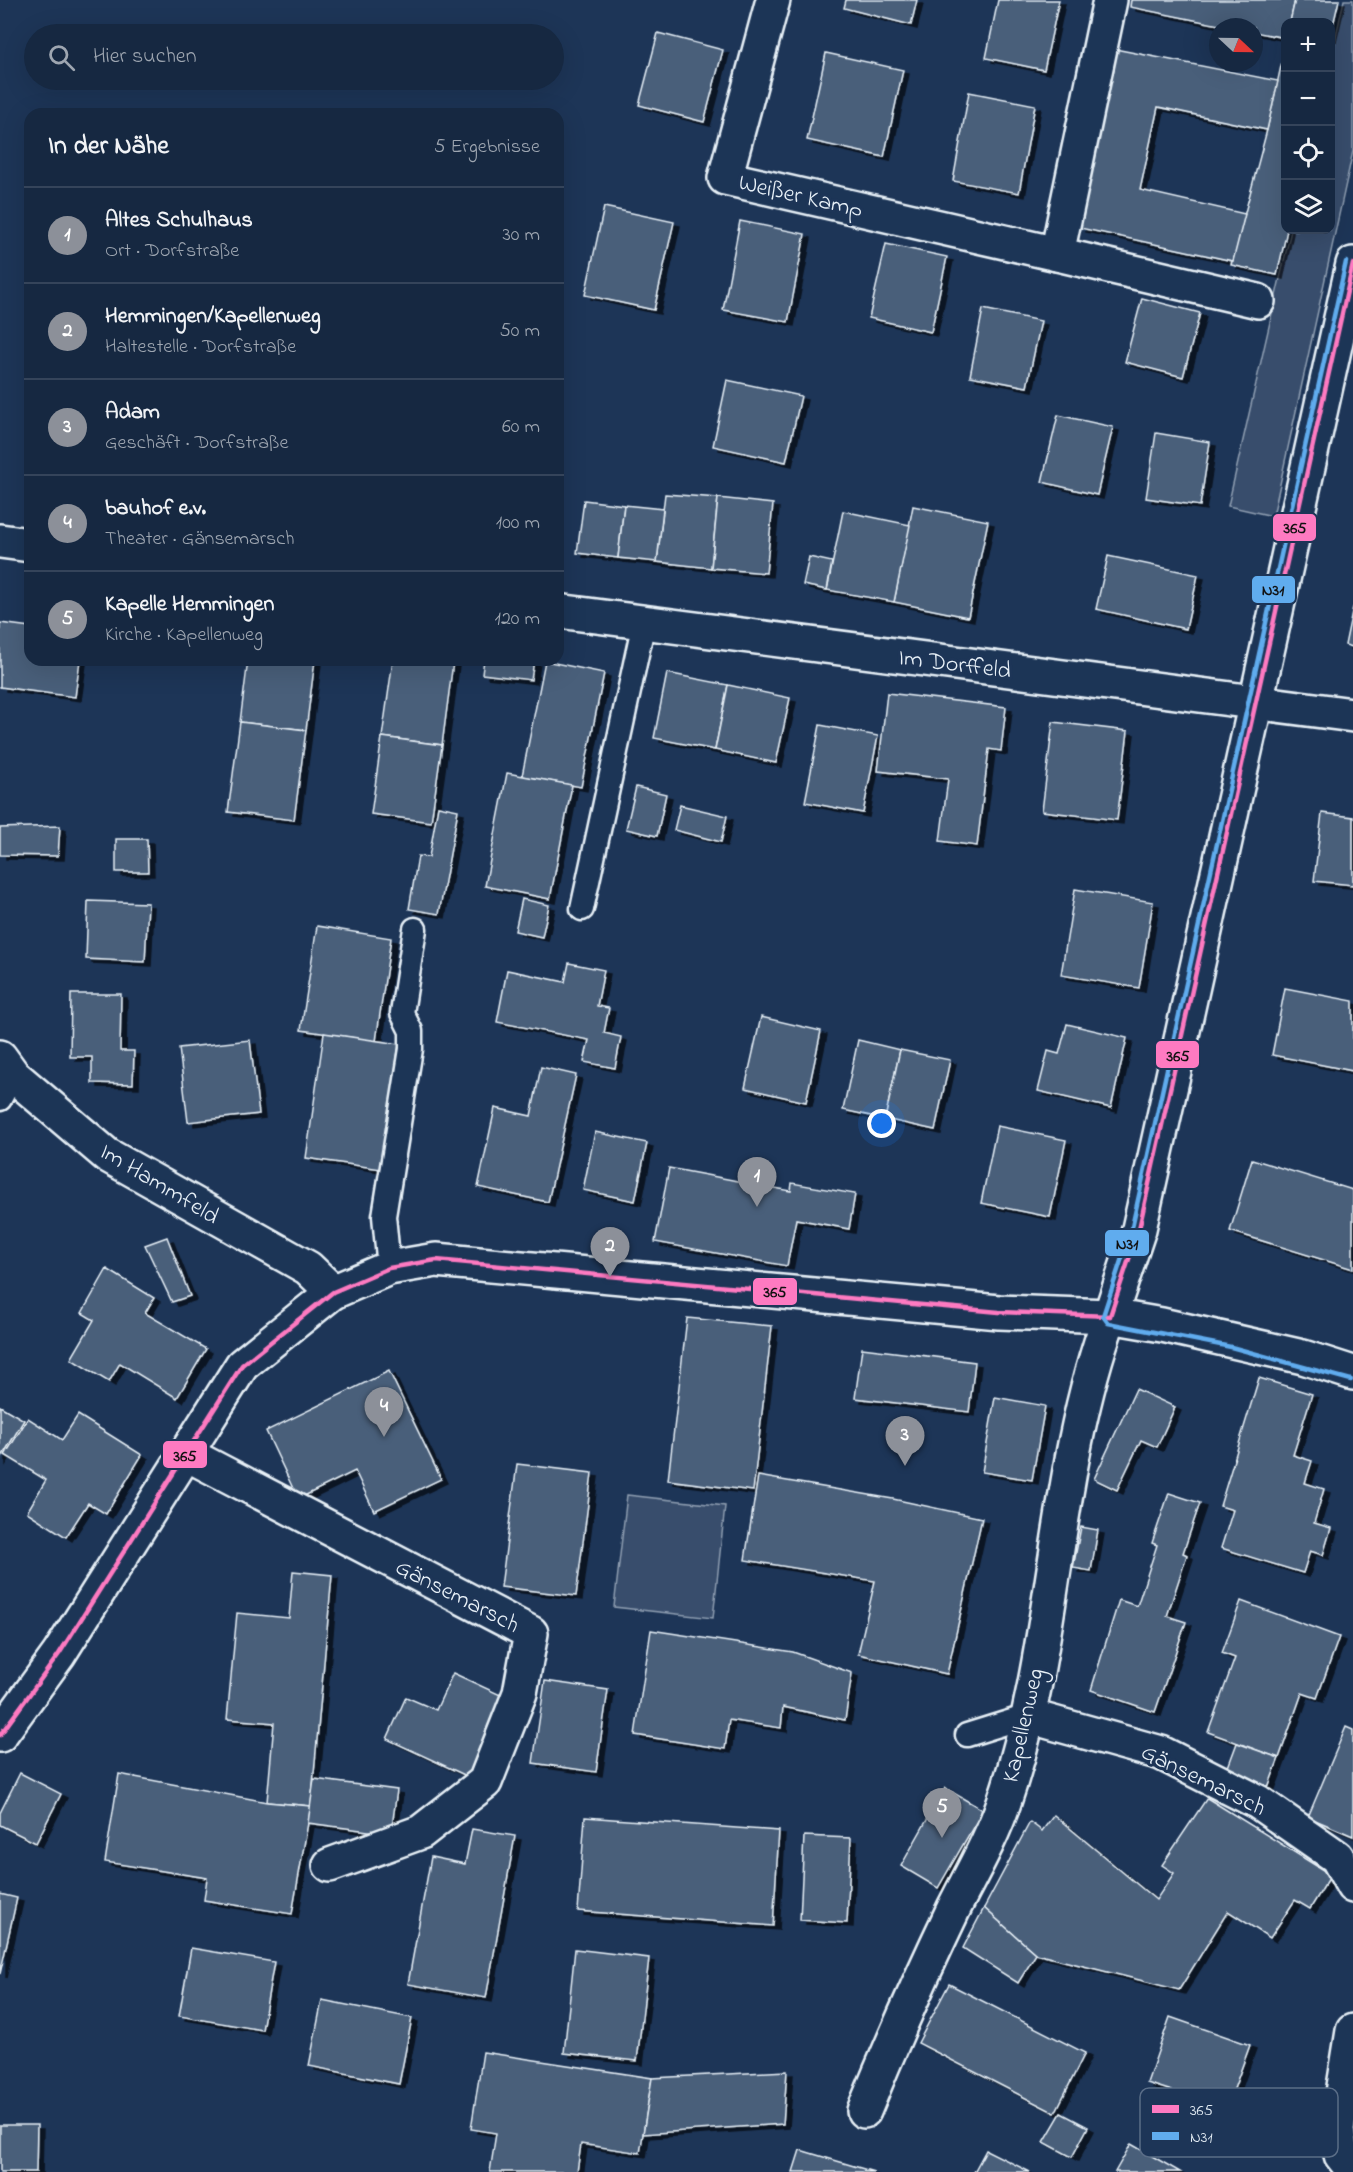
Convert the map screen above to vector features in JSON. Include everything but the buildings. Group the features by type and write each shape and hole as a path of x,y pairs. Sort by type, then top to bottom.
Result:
{"street":[{"name":"Weißer Kamp","path":"773,0 725,178 1258,301"},
{"path":"1057,254 1110,0"},
{"name":"Kapellenweg","path":"864,2111 900,2023 1004,1803 1028,1716 1080,1414 1094,1360 1139,1229 1353,264"},
{"path":"0,541 24,544"},
{"name":"Im Dorffeld","path":"564,612 1353,715"},
{"name":"Im Hammfeld","path":"4,1077 107,1155 308,1268 333,1292"},
{"path":"0,1735 59,1654 242,1365 333,1292 389,1268 436,1260 987,1311 1110,1316 1162,1325 1303,1357 1353,1373"},
{"name":"Gänsemarsch","path":"185,1453 531,1633 520,1693 485,1782 421,1832 330,1865"},
{"name":"Gänsemarsch","path":"1028,1716 1161,1753 1258,1802 1337,1857 1353,1886"},
{"path":"1338,2124 1353,2031"},
{"path":"1338,2136 1341,2156 1353,2170"}],"lane":[{"path":"582,909 644,622"},
{"path":"389,1268 384,1216 411,1049 411,1032 402,1013 415,929"},
{"path":"966,1735 1028,1716"}],"shaded area":[{"path":"1344,0 1353,0 1353,151 1335,233 1335,72 1335,40"},
{"path":"1290,234 1335,234 1273,516 1228,506"},
{"path":"627,1495 725,1506 713,1618 614,1607"}],"transit line":[{"name":"N31","path":"1346,262 1132,1227 1103,1316 1108,1323 1231,1347 1351,1380"},
{"name":"365","path":"1110,1316 1139,1229 1353,264"},
{"name":"365","path":"0,1735 59,1654 242,1365 333,1292 389,1268 436,1260 999,1312 1110,1316"}],"place":[{"name":"Altes Schulhaus","path":"757,1207"},
{"name":"Hemmingen/Kapellenweg","path":"610,1277"},
{"name":"bauhof e.v.","path":"384,1437"},
{"name":"Adam","path":"905,1466"},
{"name":"Kapelle Hemmingen","path":"942,1838"}]}
